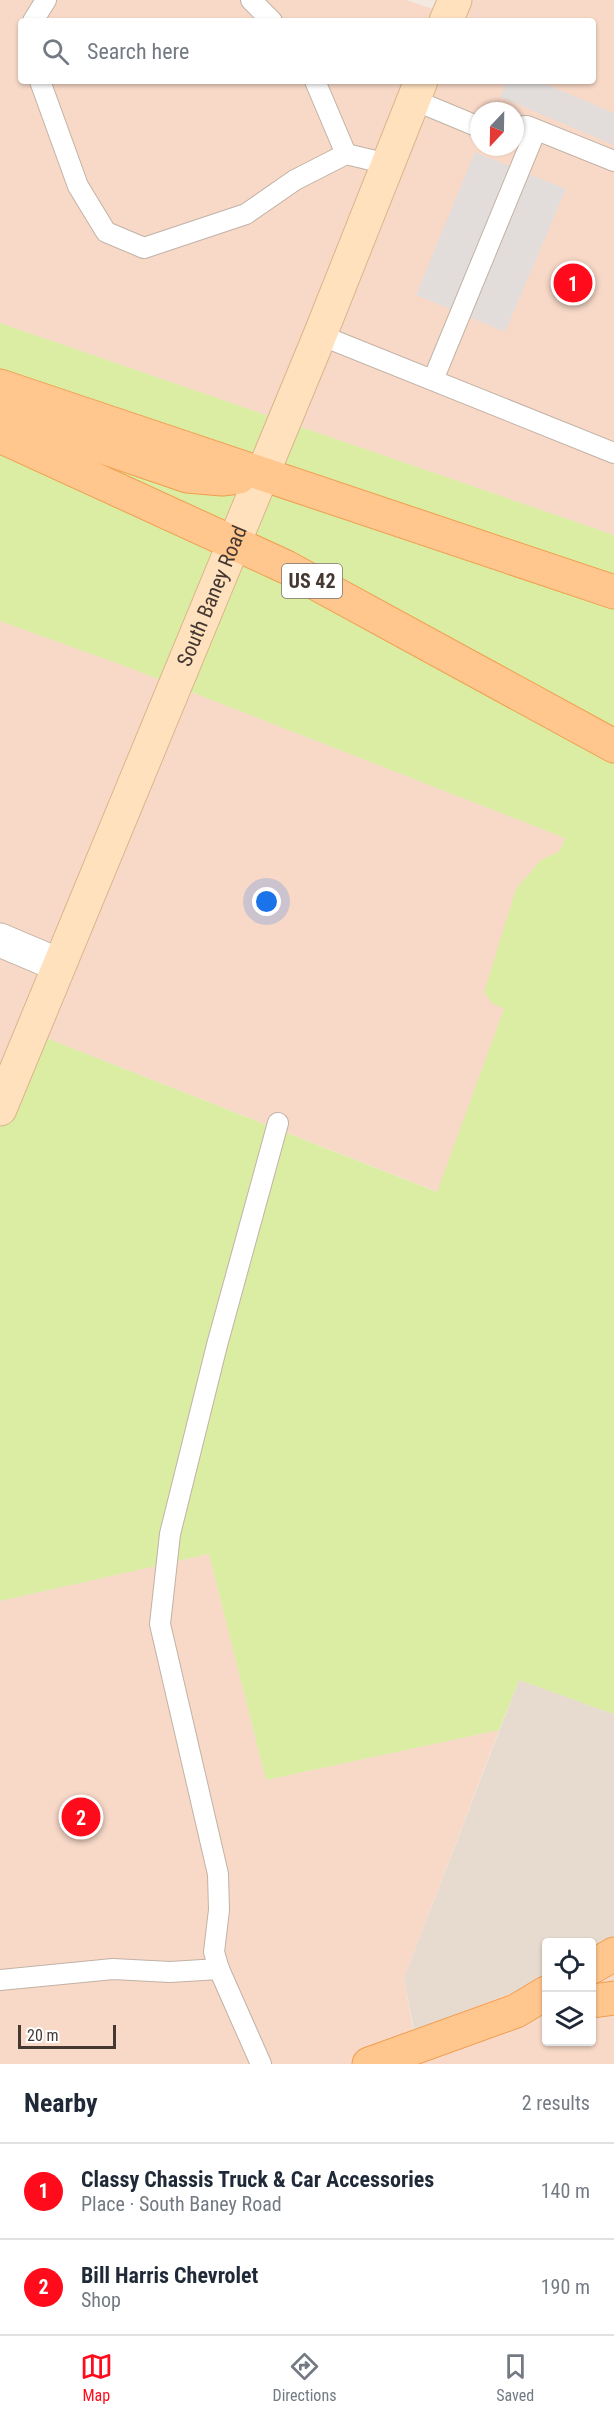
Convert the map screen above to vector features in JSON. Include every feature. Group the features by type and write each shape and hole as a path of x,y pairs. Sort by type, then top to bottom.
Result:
{"main road":[{"path":"0,387 614,592"},
{"path":"0,412 187,476 222,479 262,475"},
{"name":"US 42","path":"0,436 286,567 614,746"},
{"path":"596,1964 614,1954"},
{"path":"369,2064 531,2009 542,1997"},
{"path":"596,2000 614,1998"}],"street":[{"path":"447,18 455,0"},
{"name":"South Baney Road","path":"0,1109 320,334 418,90"},
{"path":"0,940 58,965"}],"lane":[{"path":"35,18 46,0"},
{"path":"251,0 269,18"},
{"path":"41,84 78,186 106,232 144,248 246,214 295,180 346,154 388,164"},
{"path":"316,84 346,154"},
{"path":"418,90 470,122"},
{"path":"524,126 614,161"},
{"path":"433,380 536,130"},
{"path":"320,334 614,453"},
{"path":"261,2064 219,1969 214,1952 219,1910 218,1874 160,1624 170,1534 217,1345 278,1123"},
{"path":"0,1980 113,1969 170,1972 219,1969"}],"shaded area":[{"path":"0,0 406,0 460,18 467,0 614,0 614,535 0,323"},
{"path":"506,84 545,84 614,113 614,145 524,107 524,102 512,102 500,97"},
{"path":"473,156 485,156 566,189 505,332 416,295"},
{"path":"0,621 130,668 565,838 560,851 541,860 516,889 504,931 504,1009 438,1192 36,1034 0,1126"},
{"path":"209,1554 266,1780 499,1730 404,1978 413,2030 542,1982 542,2046 596,2046 596,1962 614,1955 614,2064 0,2064 0,1601"},
{"path":"519,1680 614,1714 614,1955 596,1962 596,1938 542,1938 542,1982 414,2030 404,1978"}],"green space":[{"path":"0,323 614,535 614,1714 519,1680 499,1730 266,1780 209,1554 0,1601 0,1126 36,1034 437,1192 504,1009 492,1003 484,992 516,889 541,860 560,851 565,838 130,668 0,621"}],"place":[{"name":"Classy Chassis Truck & Car Accessories","path":"573,283"},
{"name":"Bill Harris Chevrolet","path":"81,1817"}]}
